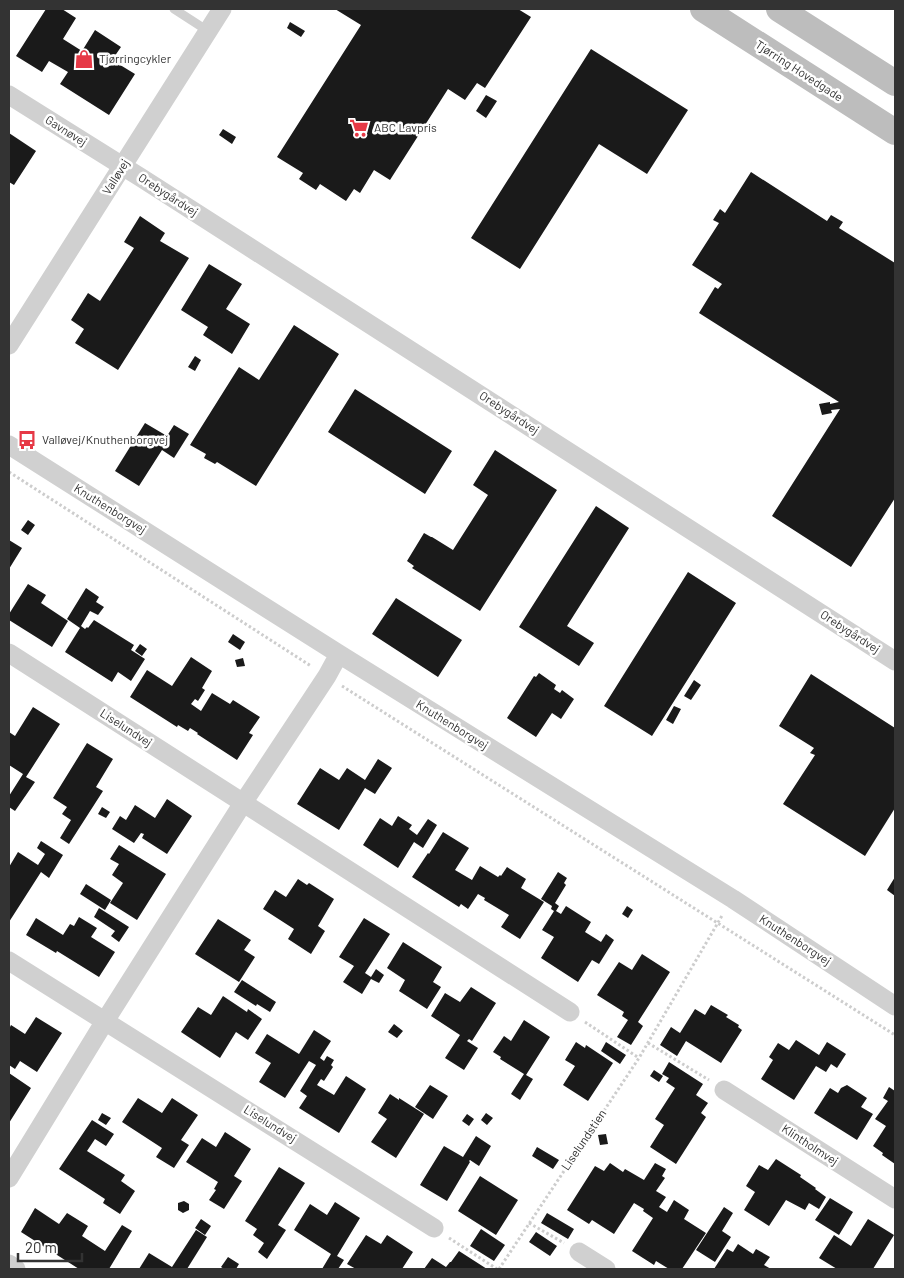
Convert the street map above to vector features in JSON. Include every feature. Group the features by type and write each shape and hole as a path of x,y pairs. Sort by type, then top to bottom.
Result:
{"main road":[{"name":"Tjørring Hovedgade","path":"703,9 895,132"},
{"path":"779,9 895,83"}],"street":[{"name":"Valløvej","path":"9,344 222,9"},
{"name":"Gavnøvej","path":"9,95 122,166"},
{"name":"Orebygårdvej","path":"122,166 895,660"},
{"name":"Knuthenborgvej","path":"9,445 339,654 733,899 895,1006"},
{"name":"Liselundvej","path":"9,653 570,1012"},
{"path":"9,1178 242,803 327,676 339,654"},
{"name":"Liselundvej","path":"9,961 434,1228"},
{"name":"Klintholmvej","path":"724,1090 895,1199"},
{"path":"580,1252 606,1269"},
{"path":"9,1264 16,1269"}],"lane":[{"path":"174,9 208,31"}],"path":[{"path":"9,472 327,676 895,1035"},
{"name":"Liselundstien","path":"434,1228 498,1269 639,1058 733,899"},
{"path":"570,1012 639,1058"},
{"path":"648,1043 724,1090"},
{"path":"529,1223 580,1252"}],"building":[{"path":"46,9 62,9 76,18 63,39 82,51 95,30 121,47 112,60 135,74 109,115 60,84 68,72 49,61 42,72 16,56"},
{"name":"ABC Lavpris","path":"335,9 518,9 531,17 485,88 477,83 465,100 448,89 390,180 374,170 360,193 354,189 346,201 320,184 316,190 299,179 303,173 277,157 361,25"},
{"path":"290,22 305,31 301,37 287,28"},
{"path":"591,49 688,110 647,174 599,144 520,269 471,238"},
{"path":"486,95 497,101 486,118 476,111"},
{"path":"223,129 236,137 232,144 219,135"},
{"path":"9,133 36,151 14,185 9,182"},
{"path":"751,172 827,221 831,215 843,222 839,228 895,263 895,498 851,567 772,516 840,409 831,410 832,413 822,415 819,404 839,402 699,313 715,287 718,289 722,284 692,265 719,223 713,220 720,209 725,213"},
{"path":"140,216 165,233 160,241 189,258 118,370 75,343 84,329 71,320 88,293 100,301 134,248 124,242"},
{"path":"209,264 242,284 226,309 250,324 232,354 203,335 208,327 181,310"},
{"path":"294,325 339,354 256,486 217,462 215,464 204,458 206,454 190,445 239,367 259,380"},
{"path":"195,356 201,360 195,371 188,367"},
{"path":"355,389 452,451 425,494 328,432"},
{"path":"145,423 167,436 174,425 189,434 174,458 162,450 139,486 115,471"},
{"path":"495,450 557,490 480,611 412,568 414,566 407,561 424,533 453,550 488,495 473,485"},
{"path":"596,506 629,528 567,626 594,643 579,666 519,627"},
{"path":"28,520 35,525 28,535 21,530"},
{"path":"9,540 22,548 9,569"},
{"path":"688,572 736,603 652,736 604,706"},
{"path":"28,584 46,595 41,603 68,621 52,647 9,620 9,614"},
{"path":"86,588 99,597 96,602 104,607 98,615 90,611 81,626 85,629 88,628 94,620 134,645 131,650 145,659 131,681 118,672 112,682 65,652 80,628 67,619"},
{"path":"396,598 462,640 438,677 372,634"},
{"path":"233,634 245,642 240,650 228,642"},
{"path":"140,644 147,649 142,656 135,651"},
{"path":"191,657 212,671 202,688 205,690 198,701 195,699 191,704 201,711 212,693 230,704 233,700 260,717 249,733 253,735 237,760 190,728 188,731 178,725 177,727 130,697 147,670 172,686"},
{"path":"243,658 245,666 237,667 235,660"},
{"path":"539,673 556,685 554,689 560,693 562,690 574,699 561,719 552,713 536,737 507,718 534,676 536,677"},
{"path":"811,674 895,728 895,808 865,856 783,804 815,755 810,753 814,748 779,726"},
{"path":"694,680 701,685 691,700 684,696"},
{"path":"674,706 681,709 673,724 666,720"},
{"path":"33,707 60,724 26,777 35,782 15,811 9,807 9,796 23,774 9,765 9,732 15,736"},
{"path":"87,743 113,759 96,787 103,791 69,844 60,838 71,820 62,814 67,807 53,798"},
{"path":"378,759 392,768 375,794 365,788 339,830 297,804 320,768 339,780 347,768 365,780"},
{"path":"167,799 192,816 167,854 142,838 144,834 141,833 134,843 112,829 120,816 126,820 135,805 155,818"},
{"path":"102,807 110,812 106,818 98,814"},
{"path":"398,816 412,825 409,829 417,835 428,819 437,825 423,848 414,842 398,868 363,845 380,818 392,826"},
{"path":"443,832 469,848 455,870 472,880 480,866 498,877 501,876 507,867 526,879 521,888 544,902 520,939 501,927 509,915 484,900 485,898 478,894 468,909 461,904 459,907 412,877"},
{"path":"41,841 63,855 49,878 41,872 9,922 9,867 18,852 38,865 45,854 37,848"},
{"path":"119,845 166,874 137,920 110,903 123,883 112,875 119,864 110,859"},
{"path":"558,872 567,878 564,883 566,885 555,903 559,906 556,911 561,914 566,906 591,922 585,932 601,942 606,934 614,940 599,964 592,960 578,982 541,958 554,937 542,930 554,911 551,909 552,906 541,899"},
{"path":"895,877 895,896 887,890"},
{"path":"298,879 307,885 309,883 334,899 318,926 325,931 311,954 288,939 294,929 263,909 275,890 286,897"},
{"path":"86,884 111,900 105,910 80,894"},
{"path":"627,906 633,910 628,918 622,914"},
{"path":"99,908 129,927 119,942 111,936 115,931 94,917"},
{"path":"79,917 97,928 91,937 115,952 99,977 57,951 56,953 26,935 36,918 63,935 70,924 74,926"},
{"path":"364,918 390,934 365,973 371,977 376,969 384,975 379,983 371,979 362,994 343,982 354,966 339,957"},
{"path":"218,919 251,940 244,950 255,957 239,982 195,954"},
{"path":"403,942 442,967 433,982 441,987 427,1009 399,991 405,980 387,968"},
{"path":"642,954 670,972 638,1022 643,1026 631,1045 617,1037 628,1020 622,1016 624,1012 597,995 619,962 632,970"},
{"path":"242,980 276,1002 270,1012 257,1004 256,1006 234,992"},
{"path":"471,987 496,1003 472,1041 469,1039 467,1041 478,1048 464,1070 445,1058 460,1035 431,1016 445,993 460,1002"},
{"path":"223,996 247,1012 248,1009 262,1019 248,1040 236,1032 220,1058 181,1032 198,1007 211,1015"},
{"path":"711,1005 728,1015 726,1017 739,1025 738,1027 742,1030 721,1063 686,1041 677,1056 660,1045 671,1027 680,1033 695,1009 705,1015"},
{"path":"36,1017 62,1033 37,1072 20,1061 15,1069 9,1065 9,1029 11,1025 25,1034"},
{"path":"524,1020 550,1037 526,1075 533,1079 520,1100 511,1094 524,1074 500,1059 501,1057 493,1052 504,1036 511,1041"},
{"path":"394,1024 403,1031 397,1038 388,1032"},
{"path":"314,1030 331,1041 320,1058 324,1061 327,1056 334,1060 331,1065 333,1067 324,1081 321,1079 317,1085 334,1095 346,1076 366,1089 339,1133 299,1108 307,1096 300,1091 316,1065 309,1061 285,1098 259,1082 271,1063 255,1053 267,1034 299,1054"},
{"path":"796,1040 819,1055 827,1042 846,1054 837,1068 831,1064 826,1072 816,1066 794,1100 761,1079 773,1060 769,1057 778,1043 789,1050"},
{"path":"576,1042 585,1048 586,1045 613,1063 588,1101 563,1085 575,1066 565,1060"},
{"path":"606,1042 626,1055 620,1064 601,1051"},
{"path":"669,1062 703,1084 696,1095 708,1103 701,1113 706,1117 676,1164 650,1147 664,1125 655,1119 675,1088 666,1082 669,1078 662,1074"},
{"path":"654,1070 663,1076 659,1082 650,1076"},
{"path":"9,1073 31,1088 9,1123"},
{"path":"430,1085 448,1096 433,1119 415,1107"},
{"path":"847,1085 867,1098 861,1107 873,1114 857,1140 814,1113 830,1088 838,1093 841,1088"},
{"path":"889,1087 895,1091 895,1164 873,1146 886,1126 875,1119 888,1101 883,1098"},
{"path":"390,1094 424,1114 396,1158 371,1142 387,1119 378,1113"},
{"path":"138,1098 162,1113 172,1098 198,1115 181,1140 189,1145 174,1168 156,1157 162,1148 122,1122"},
{"path":"102,1113 111,1118 106,1125 98,1120"},
{"path":"486,1113 493,1118 487,1125 481,1120"},
{"path":"467,1114 474,1119 469,1126 462,1121"},
{"path":"92,1120 114,1134 106,1146 95,1139 87,1151 125,1175 121,1181 135,1191 120,1214 103,1203 105,1199 59,1169"},
{"path":"225,1132 251,1149 234,1176 242,1181 224,1209 209,1200 216,1190 214,1189 218,1182 186,1162 202,1138 216,1147"},
{"path":"606,1134 608,1144 600,1145 598,1135"},
{"path":"476,1136 491,1146 479,1166 469,1161 447,1201 420,1185 444,1146 463,1157"},
{"path":"537,1147 559,1160 553,1169 532,1156"},
{"path":"776,1159 801,1175 800,1177 826,1197 819,1209 809,1203 805,1210 786,1200 769,1226 744,1210 755,1192 746,1186 759,1165 768,1170"},
{"path":"610,1163 623,1172 625,1169 644,1180 655,1163 666,1169 662,1176 665,1178 656,1191 666,1197 659,1207 667,1212 674,1200 689,1210 684,1219 706,1233 682,1269 669,1269 656,1261 654,1265 632,1251 653,1218 634,1203 614,1234 592,1220 589,1224 567,1210 595,1166 604,1171"},
{"path":"279,1167 305,1183 278,1225 286,1230 267,1259 258,1252 264,1243 253,1235 257,1229 245,1221"},
{"path":"480,1176 518,1200 496,1235 458,1211"},
{"path":"830,1198 853,1212 839,1235 815,1220"},
{"path":"184,1201 189,1204 189,1210 183,1213 178,1210 178,1203"},
{"path":"335,1202 360,1218 337,1256 344,1260 338,1269 322,1269 331,1254 294,1230 310,1204 327,1215"},
{"path":"724,1207 733,1213 722,1231 731,1237 715,1262 696,1250"},
{"path":"35,1208 59,1224 67,1213 88,1226 82,1236 105,1251 122,1225 132,1231 109,1269 79,1269 21,1232"},
{"path":"547,1213 574,1229 568,1239 541,1223"},
{"path":"201,1219 211,1226 205,1235 195,1228"},
{"path":"868,1219 894,1235 873,1269 837,1269 819,1258 834,1235 851,1246"},
{"path":"481,1229 505,1245 494,1261 470,1246"},
{"path":"196,1230 207,1237 187,1269 139,1269 149,1253 172,1267"},
{"path":"536,1232 557,1246 550,1256 529,1242"},
{"path":"366,1235 381,1244 387,1235 413,1252 402,1269 356,1269 347,1264"},
{"path":"738,1244 753,1254 756,1249 770,1257 764,1265 771,1269 714,1269 727,1249 733,1252"},
{"path":"459,1251 487,1269 424,1269 432,1258 446,1267"},
{"path":"228,1257 239,1264 236,1269 224,1269 221,1267"}],"place":[{"name":"Tjørringcykler","path":"84,59"},
{"name":"ABC Lavpris","path":"359,128"},
{"name":"Valløvej/Knuthenborgvej","path":"27,440"}]}
